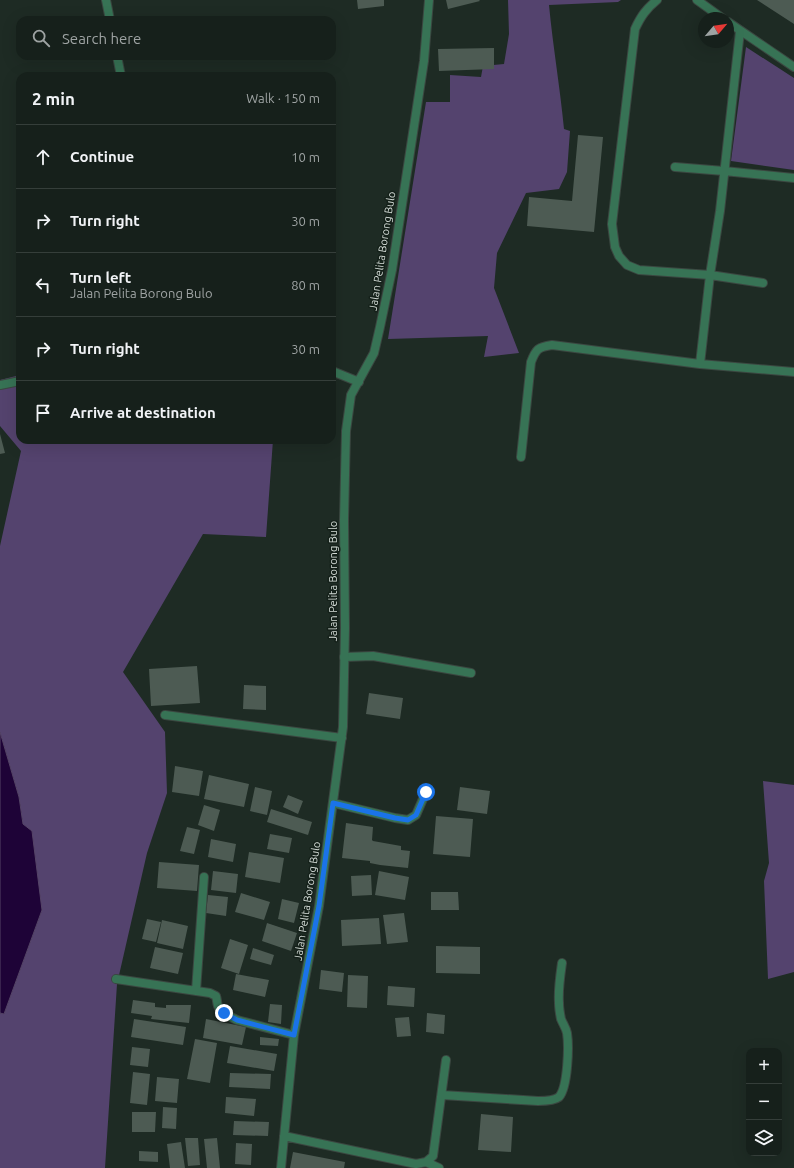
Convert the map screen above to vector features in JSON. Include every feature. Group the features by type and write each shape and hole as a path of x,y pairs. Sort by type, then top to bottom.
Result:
{"street":[{"path":"106,0 109,16"},
{"name":"Jalan Pelita Borong Bulo","path":"281,1168 294,1035 319,906 343,727 346,430 352,394 374,353 392,270 424,61 429,0"},
{"path":"657,0 647,8 640,17 635,29 612,224 615,247 626,265 638,270 710,275 763,283"},
{"path":"697,0 714,12"},
{"path":"734,26 794,67"},
{"path":"700,364 710,275 720,211 740,30"},
{"path":"118,60 120,72"},
{"path":"675,167 794,178"},
{"path":"522,457 531,362 535,351 542,346 552,345 700,364 794,372"},
{"path":"336,373 359,382"},
{"path":"0,385 16,382"},
{"path":"344,657 374,656 471,673"},
{"path":"165,715 342,738"},
{"path":"333,803 408,820 416,815 426,792"},
{"path":"196,991 204,877"},
{"path":"442,1095 538,1101 550,1100 560,1096 565,1087 567,1062 567,1032 562,1019 559,1004 558,986 562,963"},
{"path":"116,979 210,993 216,996 220,1010 237,1020 294,1035"},
{"path":"284,1136 416,1164 426,1162 433,1156 446,1060"},
{"path":"426,1162 439,1168"}],"shaded area":[{"path":"508,0 621,0 618,2 549,5 564,129 570,131 567,172 559,189 526,193 497,253 494,288 519,353 484,357 488,336 388,339 426,102 450,102 450,75 481,77 483,66 504,64 509,34"},
{"path":"746,47 794,78 794,170 731,161"},
{"path":"16,376 16,444 273,444 266,537 203,534 123,672 165,732 167,793 147,853 117,984 105,1168 0,1168 0,1013 4,1014 42,910 23,824 19,797 0,732 0,546 21,451 0,426 0,380"},
{"path":"0,732 19,797 23,824 32,831 42,910 4,1014 0,1013"},
{"path":"763,781 794,785 794,972 768,979 764,881 769,863"}],"building":[{"path":"357,0 384,0 384,6 358,9"},
{"path":"446,0 479,0 480,1 448,9"},
{"path":"757,0 794,0 794,24"},
{"path":"494,48 494,69 439,71 438,49"},
{"path":"578,135 603,137 594,232 527,226 529,197 572,201"},
{"path":"0,434 5,453 0,454"},
{"path":"197,666 200,703 151,706 149,669"},
{"path":"244,685 266,686 266,710 243,709"},
{"path":"369,693 403,698 400,719 366,714"},
{"path":"175,766 203,771 199,796 172,792"},
{"path":"209,775 249,784 244,807 204,799"},
{"path":"255,787 272,791 267,815 250,811"},
{"path":"460,787 490,791 487,814 457,810"},
{"path":"288,795 303,801 298,814 283,807"},
{"path":"204,805 220,810 214,831 198,825"},
{"path":"271,809 312,822 308,835 267,822"},
{"path":"436,816 473,819 470,857 433,854"},
{"path":"346,823 373,827 373,841 401,846 401,850 410,851 408,868 380,865 370,863 370,861 342,858"},
{"path":"187,827 200,830 194,854 180,851"},
{"path":"270,834 292,838 289,853 267,849"},
{"path":"211,839 236,844 233,862 208,857"},
{"path":"249,852 284,858 280,883 245,877"},
{"path":"159,862 199,865 197,891 157,888"},
{"path":"213,871 238,874 236,893 211,890"},
{"path":"379,871 409,877 405,900 375,895"},
{"path":"371,875 372,895 352,896 351,876"},
{"path":"431,892 458,892 459,910 431,910"},
{"path":"241,893 270,902 264,920 235,912"},
{"path":"208,895 228,897 226,916 206,913"},
{"path":"282,899 299,903 294,923 278,919"},
{"path":"404,913 408,942 387,944 383,915"},
{"path":"379,918 381,944 342,946 341,920"},
{"path":"147,919 161,922 156,942 142,939"},
{"path":"162,920 188,926 183,949 157,943"},
{"path":"267,923 297,933 291,951 262,941"},
{"path":"230,939 248,945 239,974 221,968"},
{"path":"436,946 480,947 480,974 436,973"},
{"path":"155,947 183,953 178,974 150,968"},
{"path":"253,948 274,955 271,965 250,959"},
{"path":"321,970 344,973 342,992 319,989"},
{"path":"236,974 269,980 265,997 233,990"},
{"path":"348,975 368,976 367,1008 347,1007"},
{"path":"388,986 415,988 414,1007 387,1005"},
{"path":"133,1000 155,1003 155,1007 166,1008 166,1005 191,1005 189,1023 151,1019 152,1016 131,1013"},
{"path":"270,1004 282,1005 281,1024 268,1022"},
{"path":"427,1013 445,1015 444,1034 426,1032"},
{"path":"409,1017 411,1036 397,1037 395,1018"},
{"path":"134,1019 186,1027 183,1045 131,1037"},
{"path":"206,1019 246,1027 242,1045 203,1038"},
{"path":"260,1037 279,1039 278,1046 260,1045"},
{"path":"195,1039 217,1043 210,1083 187,1079"},
{"path":"230,1046 277,1054 274,1071 227,1063"},
{"path":"132,1047 150,1049 148,1067 130,1065"},
{"path":"133,1072 150,1074 147,1105 130,1103"},
{"path":"230,1073 271,1074 270,1089 229,1087"},
{"path":"157,1077 179,1079 177,1103 155,1101"},
{"path":"226,1097 256,1099 254,1116 225,1113"},
{"path":"163,1107 177,1108 176,1129 162,1128"},
{"path":"132,1112 156,1112 155,1132 132,1132"},
{"path":"481,1114 513,1117 511,1152 478,1150"},
{"path":"234,1121 269,1122 268,1136 233,1135"},
{"path":"185,1138 198,1138 200,1165 188,1166"},
{"path":"217,1138 220,1168 207,1168 204,1139"},
{"path":"181,1142 185,1168 170,1168 167,1144"},
{"path":"236,1143 252,1144 251,1165 235,1164"},
{"path":"139,1151 158,1152 158,1162 139,1161"},
{"path":"293,1152 345,1162 344,1168 290,1168"}],"route":[{"path":"224,1013 237,1020 294,1035 319,906 333,803 408,820 416,815 426,792"}]}
